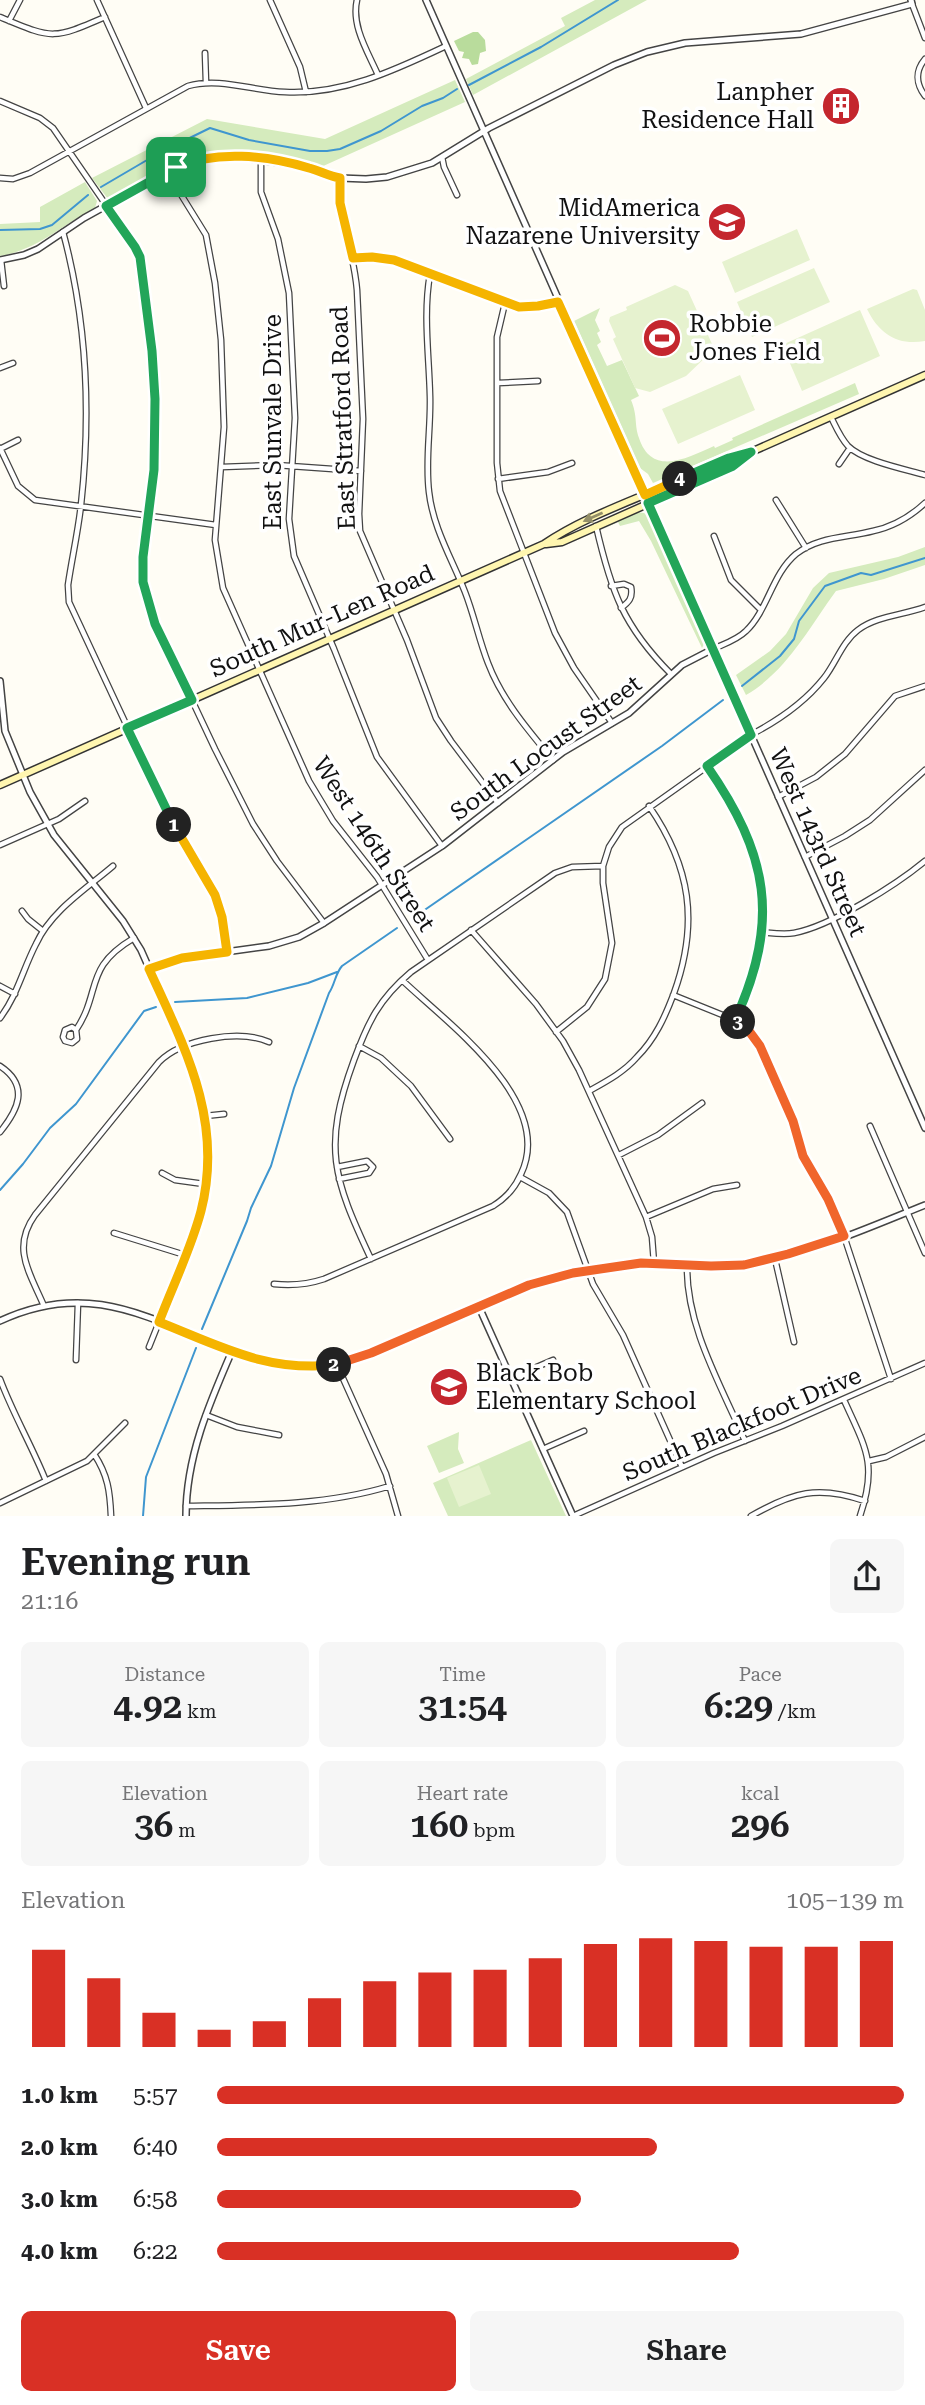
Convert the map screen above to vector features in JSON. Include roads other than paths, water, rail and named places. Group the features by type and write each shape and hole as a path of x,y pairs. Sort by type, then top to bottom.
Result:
{"main road":[{"name":"South Mur-Len Road","path":"0,785 544,544 564,530 729,458 751,452 925,375"},
{"name":"South Mur-Len Road","path":"544,544 562,542 733,466 751,452"}],"street":[{"path":"9,21 20,0"},
{"path":"97,0 146,108"},
{"path":"270,0 300,66 306,92"},
{"path":"357,0 356,21 378,75"},
{"name":"West 143rd Street","path":"426,0 925,1128"},
{"path":"4,286 1,260 23,256 106,206 189,161 228,156 307,167 340,178 387,177 443,158 483,131 614,65 646,52 685,43 801,34 911,2 922,22 925,38"},
{"path":"0,17 37,32 58,35 105,17"},
{"path":"0,178 21,177 182,88 206,83 281,92 306,92 350,86 446,46"},
{"path":"205,52 206,83"},
{"path":"925,58 918,71 917,81 925,96"},
{"path":"0,101 47,122 53,128 135,247 143,269 155,399 154,470 143,569 146,596 155,624 253,824 276,861 324,923"},
{"path":"443,158 444,167 457,195"},
{"name":"East Sunvale Drive","path":"261,159 259,183 278,239 289,293 295,388 290,542 297,565 377,757 442,846"},
{"name":"West 146th Street","path":"167,172 172,184 200,224 210,253 221,340 224,427 216,553 223,588 296,756 315,792 382,886 428,960"},
{"name":"East Stratford Road","path":"340,178 340,203 353,258 357,290 363,402 360,531 395,610 436,718 498,803"},
{"path":"63,232 75,274 85,367 86,444 81,508 68,585 69,602 176,827 215,895 222,917 227,952"},
{"path":"353,258 384,258 505,303 532,307 558,302"},
{"path":"430,274 426,305 430,400 429,491 436,524 461,581 495,678 517,715 553,760"},
{"path":"505,303 497,337 498,479 506,509 559,641 612,723"},
{"path":"0,368 13,363"},
{"path":"498,383 538,381"},
{"path":"831,417 842,439 850,448 862,455 925,475"},
{"path":"18,440 0,448 20,489 25,495 43,503 216,525"},
{"path":"839,464 850,448"},
{"path":"498,479 548,472 572,463"},
{"path":"222,467 293,466 361,471"},
{"path":"776,500 806,548"},
{"name":"South Locust Street","path":"149,969 182,958 286,941 324,923 442,846 579,741 640,704 671,674 694,658 744,633 786,565 806,548 830,538 886,527 905,518 925,503"},
{"path":"596,526 611,586 621,608 637,637 671,674"},
{"path":"714,536 731,580 760,609"},
{"path":"611,586 624,584 631,587 630,601 621,608"},
{"path":"556,1032 587,1007 600,991 609,966 612,943 603,866 615,835 631,818 789,712 824,678 848,640 860,629 873,622 925,607"},
{"path":"0,681 5,731 23,775 47,824 134,938 195,1073 205,1116 208,1148 201,1209 186,1255 149,1347"},
{"path":"778,797 816,776 845,754 895,696 925,685"},
{"path":"707,766 738,814 752,848 760,881 761,932 754,971 735,1020"},
{"path":"805,857 870,820 925,770"},
{"path":"0,845 66,815 85,801"},
{"path":"589,1091 625,1069 647,1047 664,1019 686,948 687,895 679,861 670,837 649,806"},
{"path":"761,932 793,933 832,918 878,894 925,861"},
{"path":"0,1018 15,994 43,931 59,912 113,866"},
{"path":"371,1259 346,1205 334,1147 343,1088 377,1008 402,980 428,960 555,873 572,867 603,866"},
{"path":"22,911 43,931"},
{"path":"471,930 536,1004 556,1032 589,1091 646,1217 652,1237 654,1263"},
{"path":"76,1030 101,967 112,952 134,938"},
{"path":"274,1284 308,1285 493,1206 506,1197 520,1177 528,1154 527,1130 508,1087 491,1064 402,980"},
{"path":"0,986 15,994"},
{"path":"673,995 735,1020 749,1031 760,1046 793,1121 803,1156 828,1199 844,1236 891,1379"},
{"path":"44,1306 23,1251 24,1235 29,1223 159,1062 184,1046 207,1039 250,1038 268,1042"},
{"path":"359,1046 386,1062 411,1086 450,1139"},
{"path":"0,1066 14,1081 18,1101 12,1118 0,1132"},
{"path":"619,1155 658,1135 702,1103"},
{"path":"205,1116 224,1114"},
{"path":"870,1126 925,1253"},
{"path":"337,1167 367,1161 373,1167 369,1173 339,1180"},
{"path":"162,1173 175,1180 205,1185"},
{"path":"520,1177 549,1193 560,1203 570,1220 600,1300 623,1335 682,1467"},
{"path":"646,1217 713,1189 737,1185"},
{"path":"0,1321 44,1306 78,1303 111,1305 258,1361 312,1368 337,1365 529,1285 616,1265 654,1263 729,1266 775,1258 844,1236 925,1205"},
{"path":"114,1233 186,1255"},
{"path":"775,1258 794,1342"},
{"path":"687,1265 692,1318 745,1441"},
{"path":"76,1360 78,1303"},
{"path":"479,1307 573,1516"},
{"path":"186,1516 192,1455 232,1351"},
{"path":"511,1378 553,1360"},
{"name":"South Blackfoot Drive","path":"573,1516 925,1363"},
{"path":"337,1365 390,1486 398,1516"},
{"path":"0,1379 46,1480"},
{"path":"844,1400 869,1461 869,1482 860,1516"},
{"path":"206,1415 237,1427 279,1435"},
{"path":"0,1503 72,1470 94,1454 125,1423"},
{"path":"543,1449 584,1431"},
{"path":"869,1461 886,1457 925,1437"},
{"path":"94,1454 108,1480 111,1516"},
{"path":"186,1506 255,1506 362,1494 390,1486"},
{"path":"751,1516 770,1505 803,1493 829,1491 865,1501"}],"waterway":[{"path":"469,85 541,47 618,0"},
{"path":"101,187 159,153 210,128 249,140 310,151 340,149 381,131 457,89"},
{"path":"0,230 40,229 52,225 88,195"},
{"path":"742,686 780,656 794,639 799,621 825,586 861,573 871,575 925,558"},
{"path":"413,918 662,746 723,700"},
{"path":"202,1329 271,1166 294,1088 338,972 342,966 397,928"},
{"path":"175,1002 247,998 308,983 337,972"},
{"path":"0,1190 50,1128 76,1104 144,1011 156,1007"},
{"path":"143,1516 146,1477 196,1348"}],"place":[{"name":"Lanpher Residence Hall","path":"841,106"},
{"name":"MidAmerica Nazarene University","path":"727,222"},
{"name":"Robbie Jones Field","path":"662,338"},
{"name":"Black Bob Elementary School","path":"449,1387"}]}
